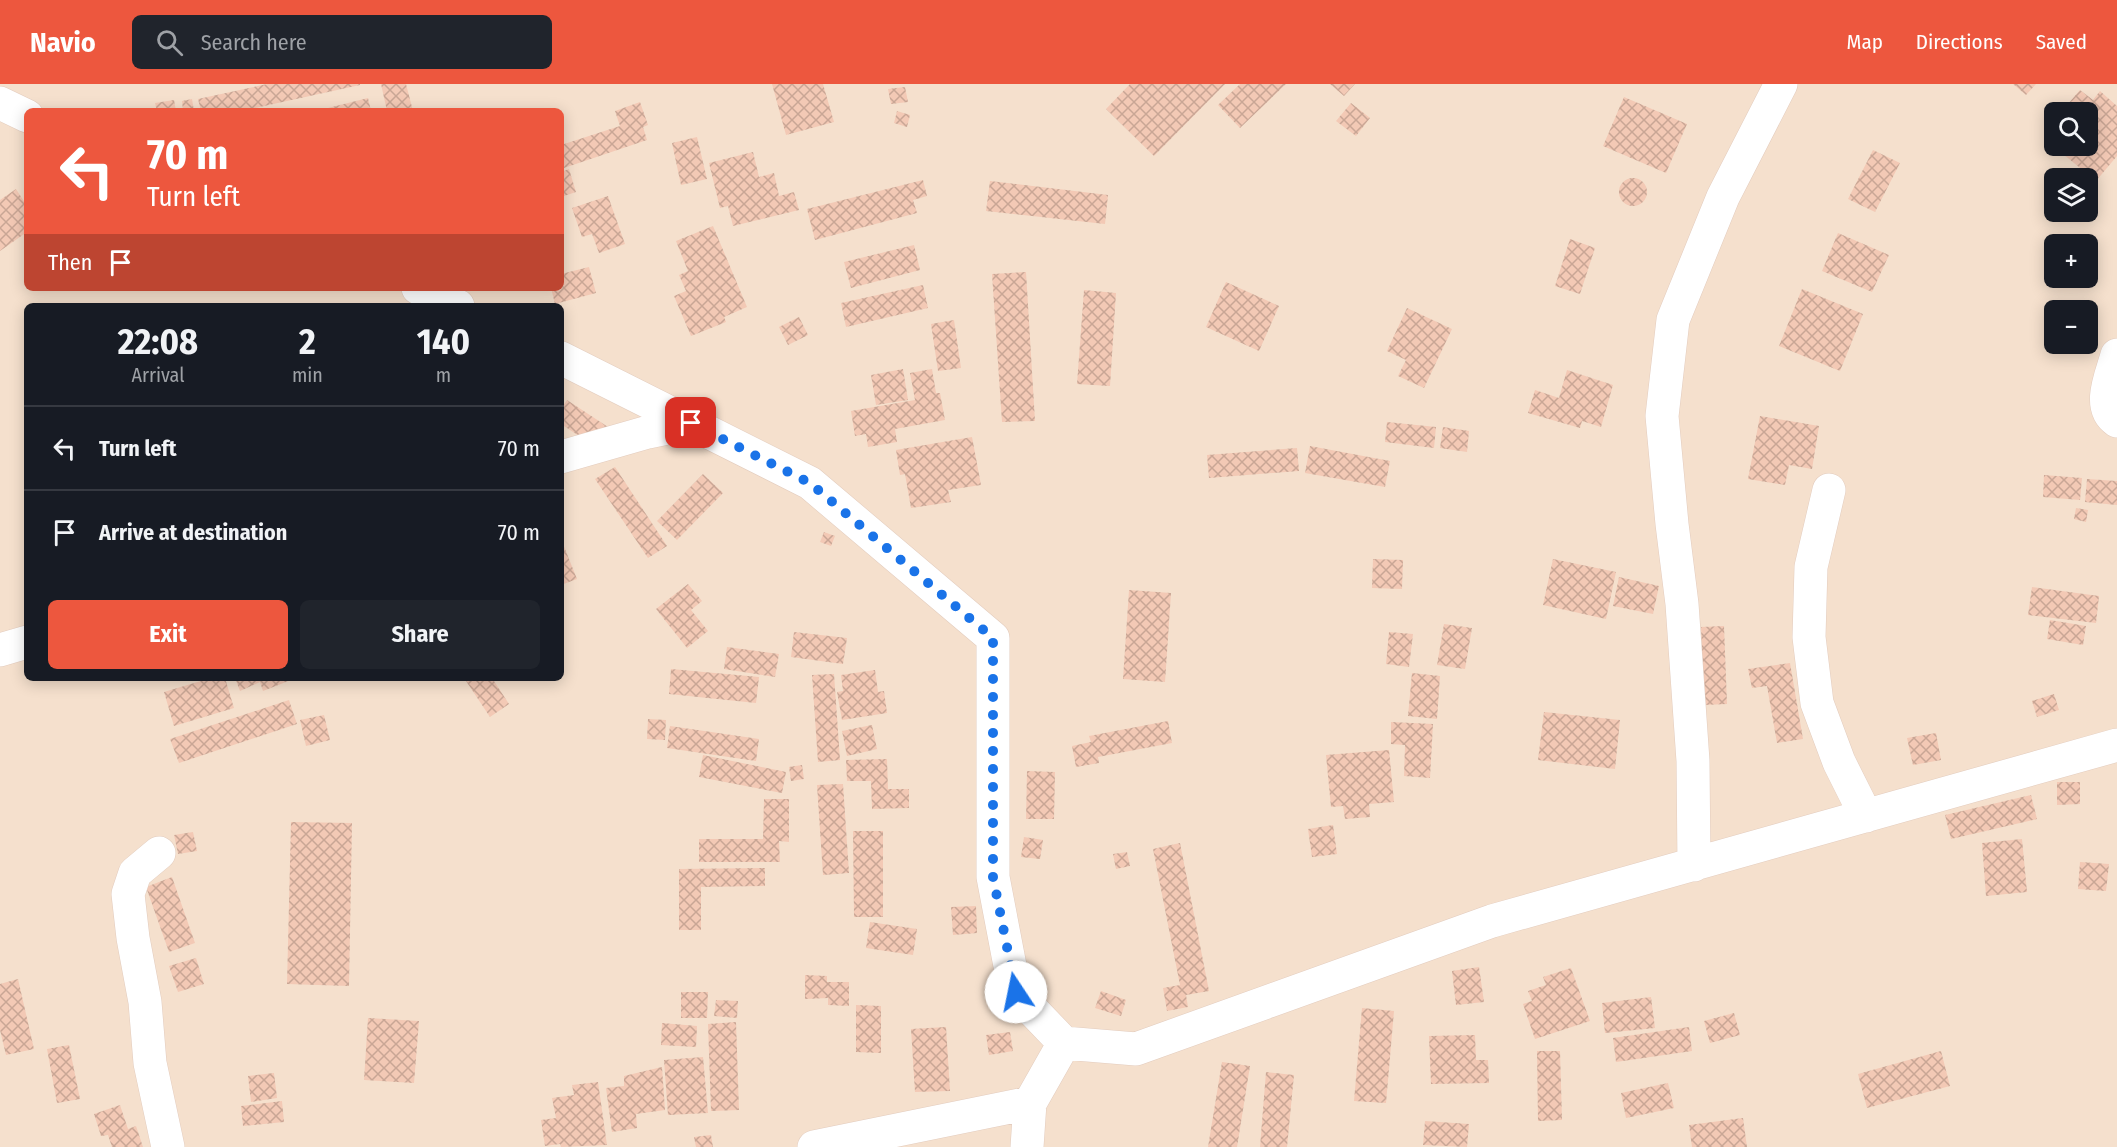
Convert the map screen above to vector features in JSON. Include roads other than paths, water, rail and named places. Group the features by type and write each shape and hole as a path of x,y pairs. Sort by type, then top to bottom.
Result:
{"street":[{"path":"1695,866 1693,761 1682,604 1662,416 1673,320 1723,197 1781,84"},
{"path":"0,103 24,115"},
{"path":"425,291 451,303"},
{"path":"2117,355 2105,400 2111,417 2117,421"},
{"path":"564,360 810,483 993,638 993,877 1016,992 1064,1043 1136,1049 1492,921 1695,866 2117,745"},
{"path":"564,456 648,432 691,423"},
{"path":"1829,490 1811,567 1809,637 1817,703 1839,762 1866,816"},
{"path":"0,650 24,643"},
{"path":"159,853 135,873 128,894 133,938 145,1002 150,1063 168,1147"},
{"path":"1027,1147 1029,1103 1064,1043"},
{"path":"814,1147 1029,1103"}]}
